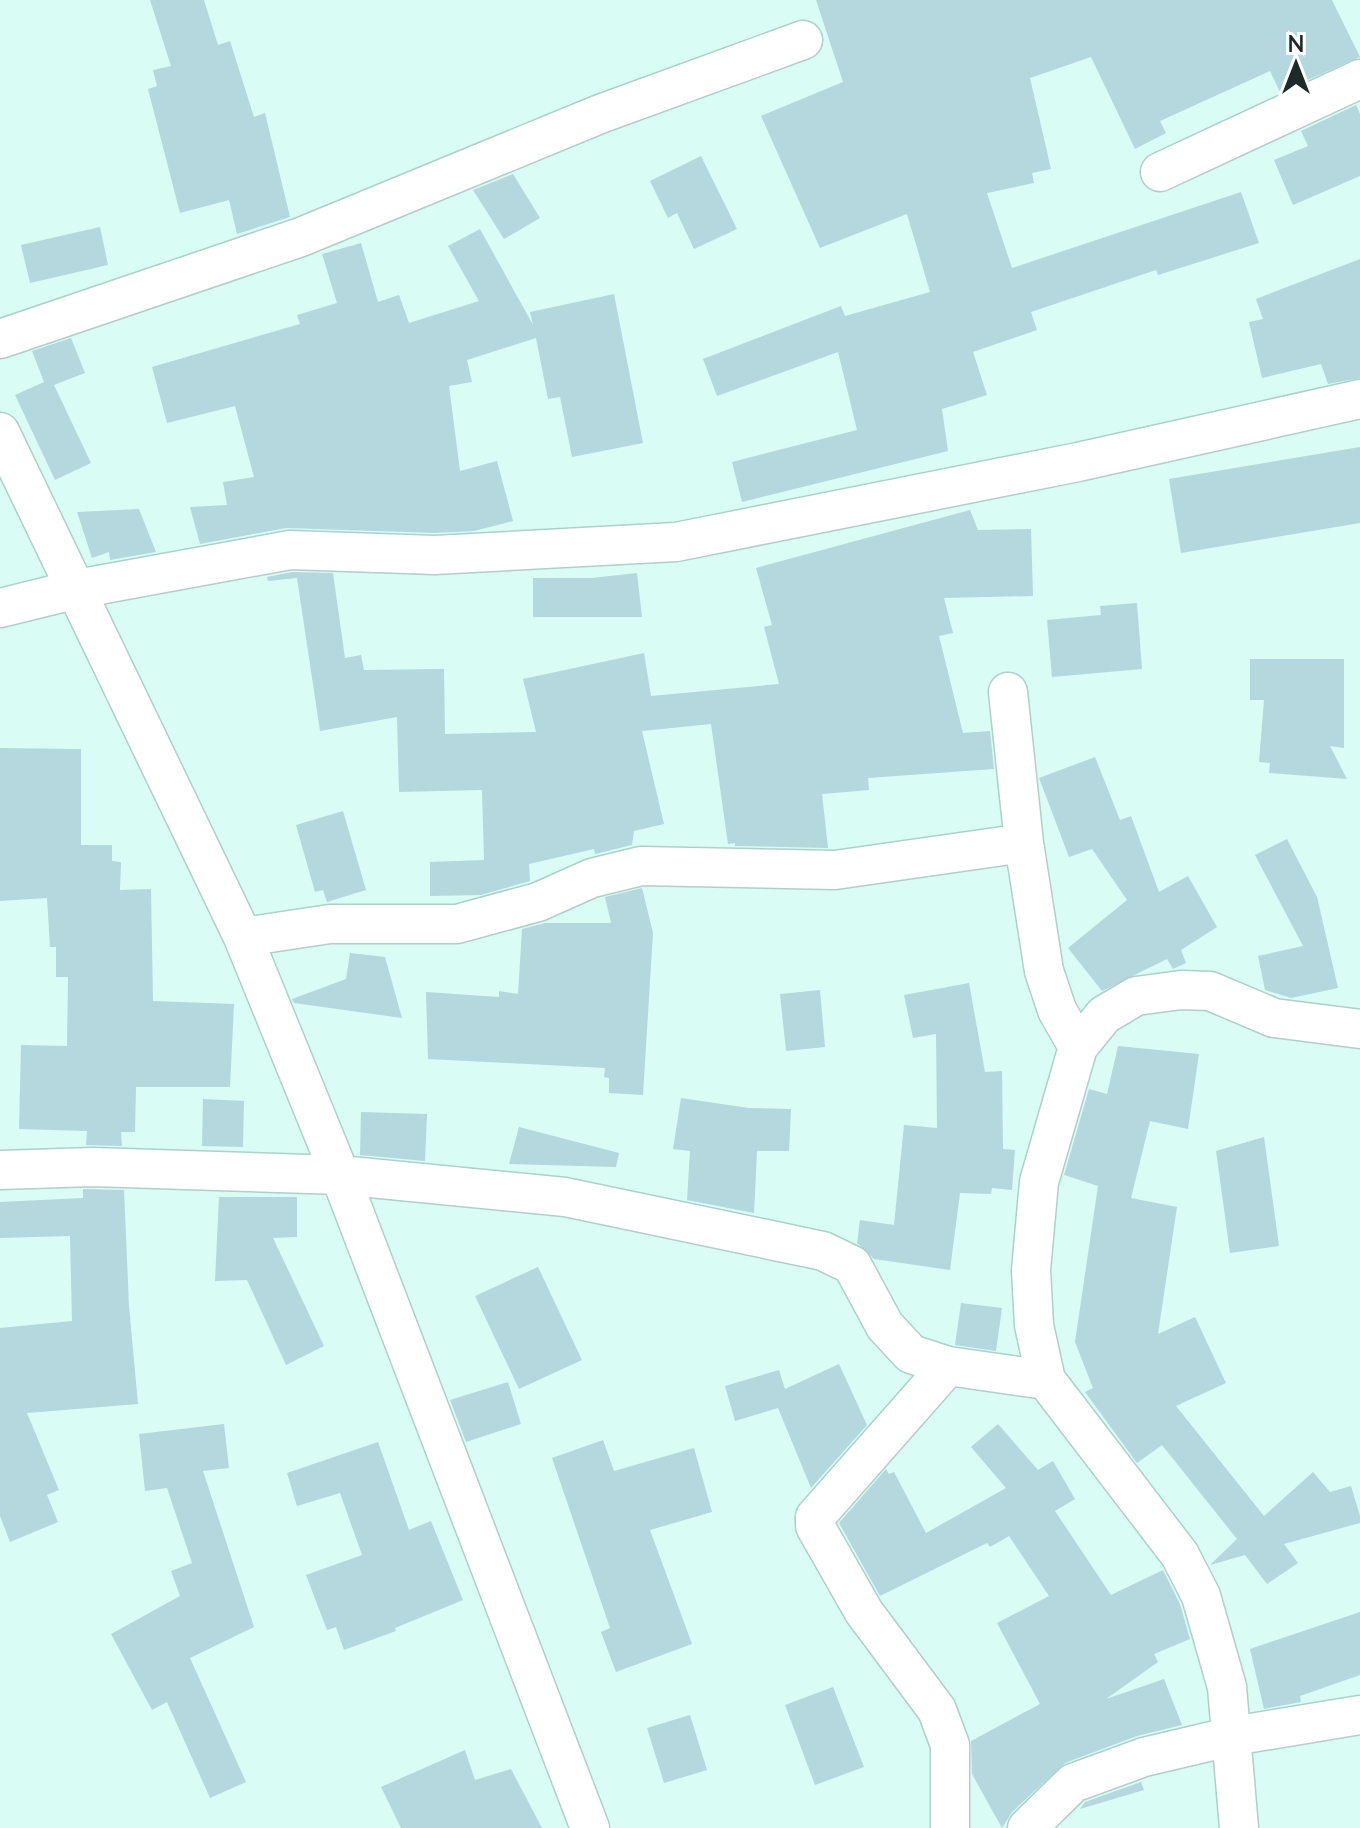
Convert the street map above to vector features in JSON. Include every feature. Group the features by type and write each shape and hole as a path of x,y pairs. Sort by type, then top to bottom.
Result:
{"street":[{"path":"0,339 287,243 600,114 803,40"},
{"path":"1160,172 1360,79"},
{"path":"0,608 77,589 290,550 435,555 676,542 1078,462 1360,399"},
{"path":"0,432 243,937 340,1175 590,1828"},
{"path":"1008,692 1024,843 1044,971 1057,1010 1078,1047"},
{"path":"243,937 330,924 457,924 538,902 592,878 641,866 835,870 1024,843"},
{"path":"1239,1828 1233,1736 1216,1641 1201,1596 1180,1555 1046,1380 1034,1325 1031,1270 1039,1182 1078,1047 1104,1015 1136,996 1181,990 1210,991 1274,1018 1360,1029"},
{"path":"0,1170 93,1167 340,1175 565,1197 823,1251 852,1265 869,1290 885,1326 911,1354 948,1366 1046,1380"},
{"path":"948,1366 815,1517 815,1526 864,1612 937,1710 950,1745 950,1828"},
{"path":"1027,1828 1073,1783 1144,1757 1233,1736 1360,1715"}],"building":[{"path":"150,0 204,0 218,45 230,41 254,117 265,113 290,217 237,234 229,200 180,213 148,89 157,86 153,70 171,66"},
{"path":"816,0 1332,0 1360,57 1280,92 1270,71 1160,121 1166,133 1135,149 1091,57 1030,78 1051,169 1032,173 1034,183 987,193 1012,268 1241,192 1259,243 1158,275 1156,270 1031,312 1037,330 973,352 987,395 942,409 948,451 742,502 732,462 857,430 838,352 717,396 703,359 841,306 845,316 930,292 907,214 820,248 761,116 843,82"},
{"path":"1356,105 1360,114 1360,176 1293,205 1274,160 1308,146 1301,131"},
{"path":"701,156 737,229 694,249 677,213 668,218 650,181"},
{"path":"513,174 540,218 504,239 473,190"},
{"path":"100,227 108,265 30,283 21,245"},
{"path":"480,229 533,325 530,312 614,294 643,443 572,457 560,397 548,399 536,338 467,360 472,382 449,386 460,471 497,461 513,521 474,531 435,533 286,528 200,544 190,507 227,505 223,482 254,477 235,406 167,423 152,367 300,324 297,315 337,303 322,254 361,243 378,302 399,295 409,323 479,301 448,246"},
{"path":"1360,259 1360,378 1328,384 1321,364 1262,378 1249,322 1263,319 1256,299"},
{"path":"71,338 85,373 54,385 91,463 55,480 15,395 44,382 32,351"},
{"path":"1360,447 1360,523 1181,553 1169,479"},
{"path":"139,509 156,552 110,560 109,552 92,558 77,512"},
{"path":"970,510 978,530 1031,529 1033,596 944,598 953,633 939,636 963,733 990,731 994,769 868,778 869,790 822,794 828,848 735,846 735,843 728,844 711,724 642,731 664,824 634,831 632,845 595,854 594,849 529,864 530,881 481,895 430,896 430,862 484,860 482,790 399,792 397,717 320,731 297,578 268,581 267,577 292,572 333,573 345,658 361,655 364,670 444,669 445,734 536,732 523,679 644,653 651,696 779,684 764,627 772,625 756,568"},
{"path":"637,573 642,617 533,617 533,578 592,578"},
{"path":"1137,603 1142,669 1052,677 1047,620 1101,615 1100,606"},
{"path":"1250,659 1344,659 1344,748 1330,746 1347,779 1269,773 1270,763 1259,762 1264,700 1250,700"},
{"path":"0,748 81,749 81,845 112,845 112,861 121,862 120,890 151,889 153,1001 234,1004 230,1087 136,1087 135,1132 121,1132 122,1146 86,1145 87,1131 19,1129 21,1045 67,1046 68,977 56,977 56,947 50,947 47,898 0,901"},
{"path":"1095,757 1120,820 1131,816 1159,892 1188,876 1217,927 1181,950 1186,963 1173,969 1167,959 1102,991 1068,948 1127,900 1092,849 1069,857 1039,778"},
{"path":"343,811 366,890 327,902 323,890 315,892 296,825"},
{"path":"1287,839 1317,897 1338,988 1291,998 1265,990 1258,956 1303,946 1255,855"},
{"path":"642,888 653,933 643,1095 609,1093 609,1078 604,1077 605,1068 428,1059 426,992 499,997 499,991 518,994 522,929 545,923 611,923 605,897"},
{"path":"350,953 385,957 402,1018 294,1003 292,999 346,979"},
{"path":"969,983 985,1072 1002,1071 1003,1149 1015,1150 1012,1190 992,1188 991,1194 960,1193 950,1270 874,1259 857,1243 860,1220 894,1225 904,1125 937,1128 936,1034 913,1038 904,995"},
{"path":"820,990 825,1047 786,1051 780,994"},
{"path":"1118,1046 1199,1054 1188,1129 1150,1121 1131,1198 1177,1207 1158,1334 1195,1317 1226,1383 1176,1406 1264,1516 1313,1472 1330,1492 1351,1486 1360,1516 1360,1523 1284,1544 1298,1563 1267,1584 1245,1555 1210,1565 1237,1539 1162,1445 1137,1463 1085,1392 1093,1388 1075,1342 1098,1186 1064,1175 1089,1089 1107,1094"},
{"path":"681,1098 749,1108 791,1109 789,1151 757,1151 754,1213 687,1200 690,1151 673,1149"},
{"path":"203,1099 244,1101 243,1147 202,1146"},
{"path":"361,1112 427,1114 425,1161 360,1155"},
{"path":"519,1127 619,1153 616,1167 509,1164"},
{"path":"1264,1137 1279,1246 1230,1253 1216,1151"},
{"path":"83,1189 124,1190 129,1306 138,1404 27,1413 59,1490 47,1495 58,1522 10,1542 0,1516 0,1328 72,1321 70,1236 0,1238 0,1202 83,1198"},
{"path":"219,1197 297,1197 297,1237 273,1238 324,1346 286,1365 247,1280 215,1281"},
{"path":"538,1267 582,1360 519,1389 475,1296"},
{"path":"961,1303 1002,1308 996,1351 955,1345"},
{"path":"839,1364 867,1425 811,1488 778,1408 735,1421 725,1386 779,1370 785,1389"},
{"path":"508,1382 521,1424 466,1442 450,1400"},
{"path":"224,1424 229,1468 203,1471 254,1627 190,1658 246,1782 210,1798 167,1702 152,1710 111,1634 180,1596 171,1571 192,1563 167,1488 145,1491 139,1434"},
{"path":"998,1424 1038,1470 1053,1461 1075,1499 1055,1511 1111,1595 1163,1570 1180,1604 1190,1639 1154,1654 1158,1662 1106,1699 1164,1679 1182,1725 1137,1736 1065,1763 1012,1812 1002,1828 972,1774 971,1741 1040,1704 997,1623 1049,1596 1009,1536 990,1547 987,1543 880,1596 839,1523 886,1469 889,1474 894,1472 926,1533 1006,1488 971,1447"},
{"path":"603,1440 614,1471 694,1448 712,1512 650,1530 692,1644 616,1672 601,1632 610,1628 552,1458"},
{"path":"378,1442 409,1530 431,1521 463,1600 395,1628 396,1631 344,1650 336,1627 327,1630 306,1575 362,1555 340,1493 297,1506 287,1473"},
{"path":"1360,1612 1360,1675 1300,1696 1301,1702 1264,1709 1250,1649"},
{"path":"833,1687 864,1767 815,1785 785,1705"},
{"path":"690,1715 707,1770 664,1783 647,1728"},
{"path":"465,1750 475,1780 511,1769 542,1828 401,1828 381,1787"},
{"path":"1141,1782 1144,1790 1080,1809 1085,1802"}]}
